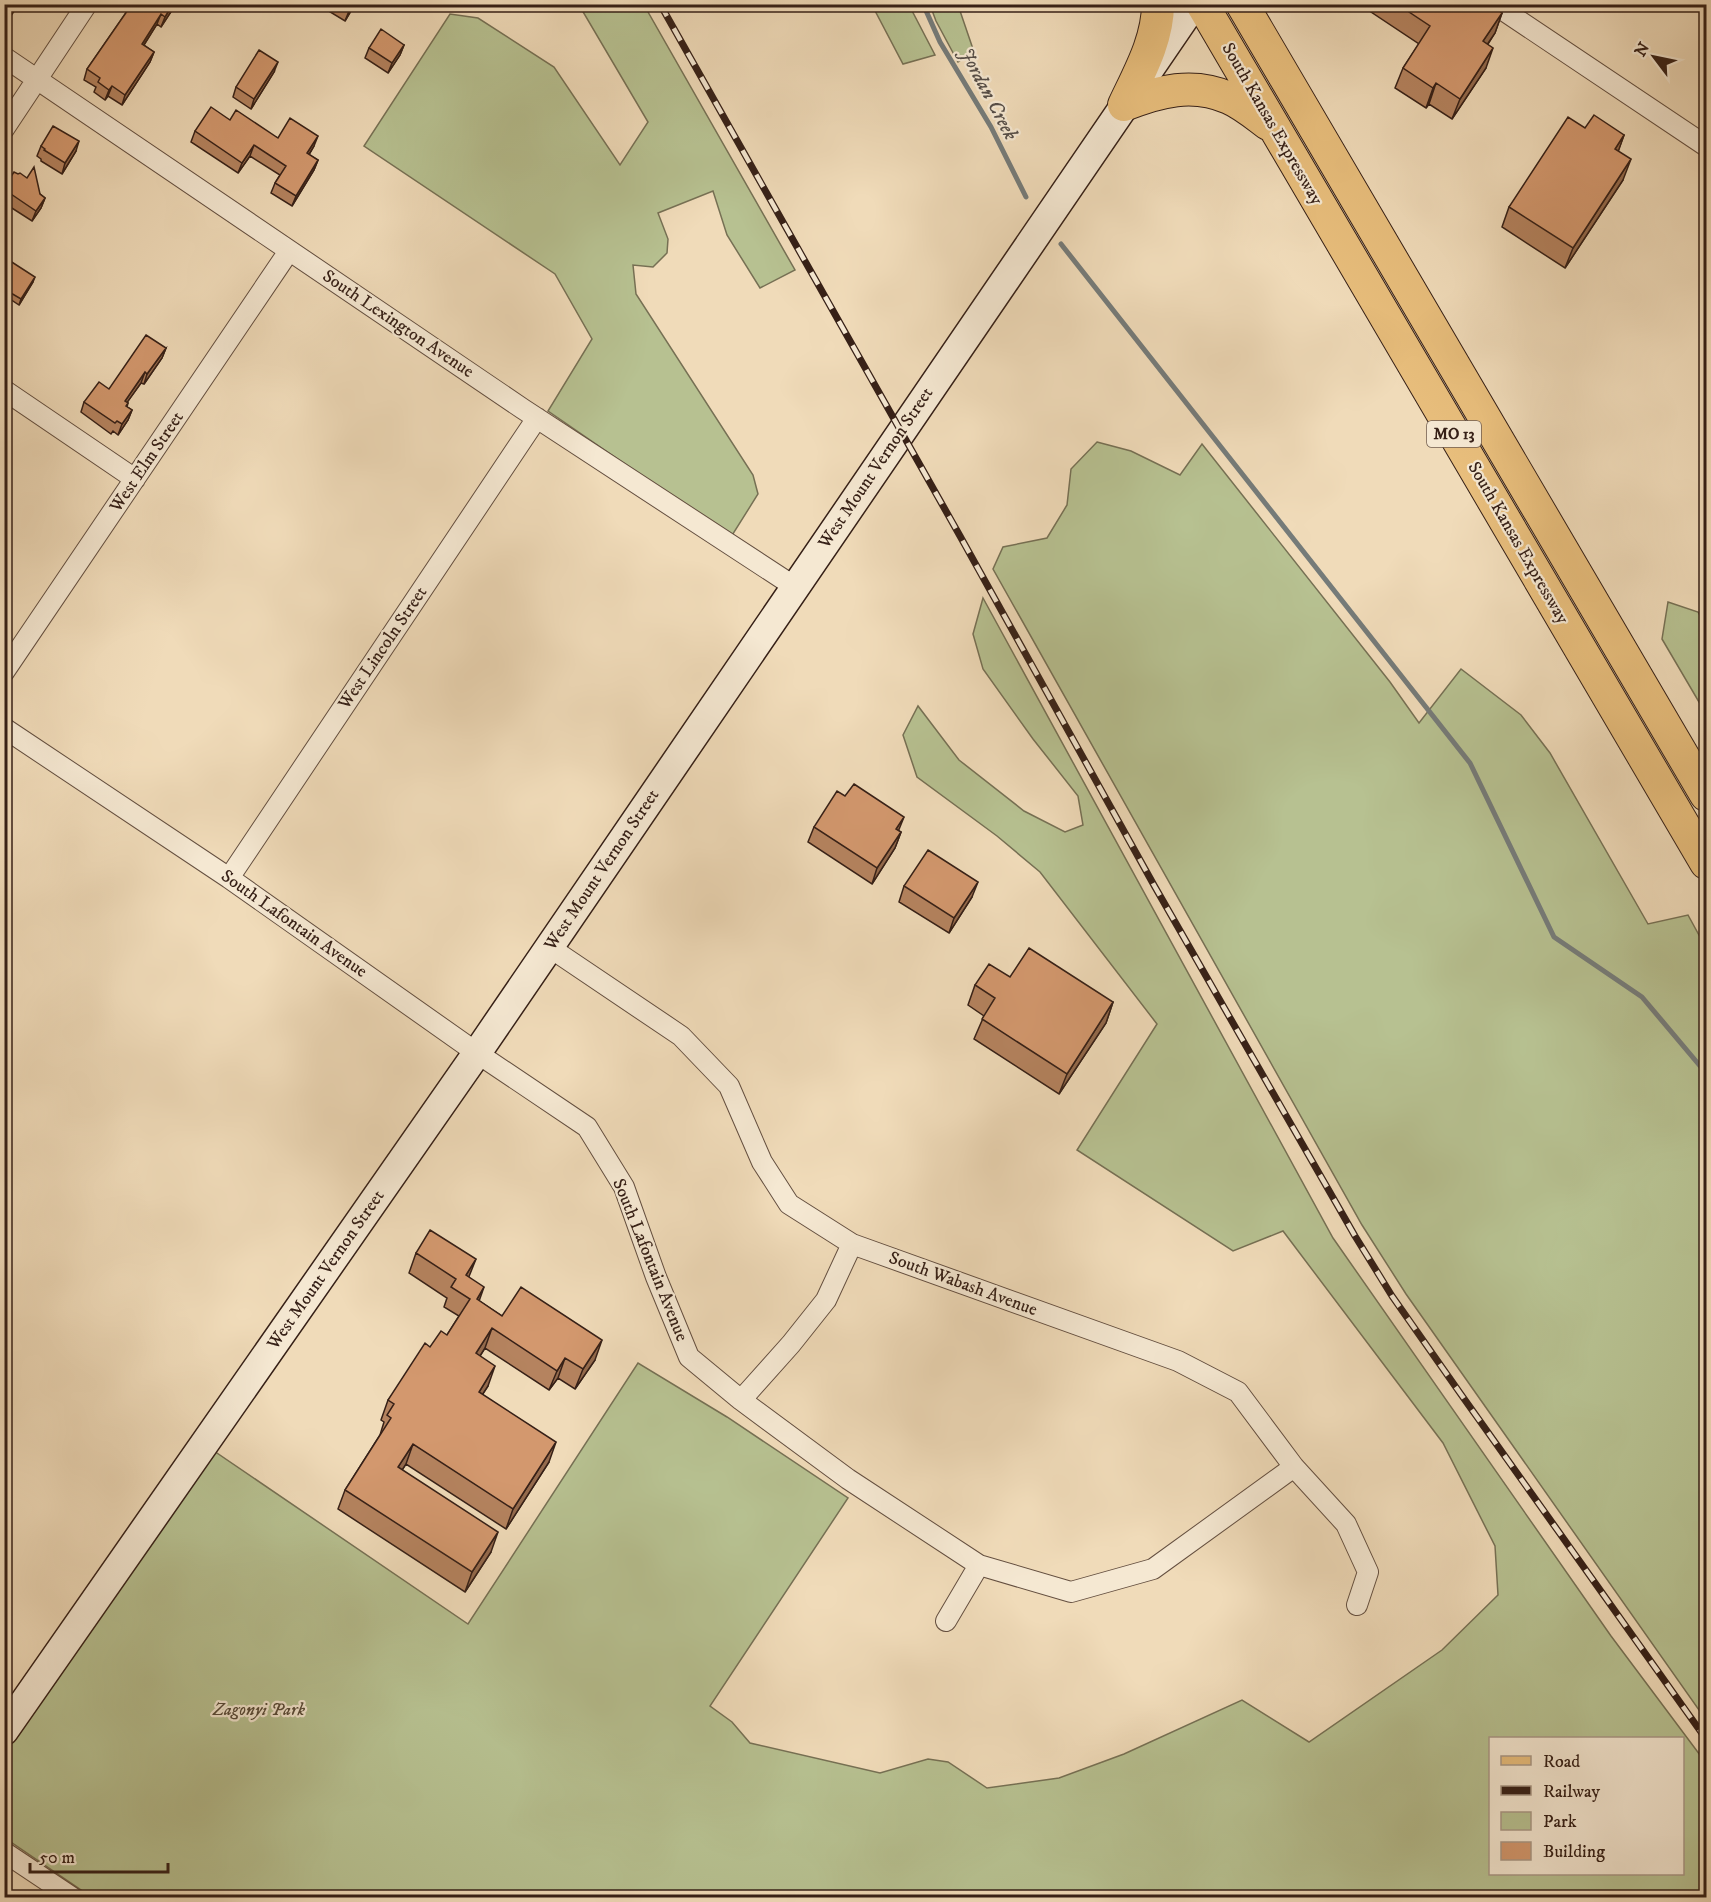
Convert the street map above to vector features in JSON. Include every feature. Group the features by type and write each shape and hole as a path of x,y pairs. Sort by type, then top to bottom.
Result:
{"main road":[{"path":"1124,105 1148,54 1155,32 1158,4"},
{"name":"South Kansas Expressway","path":"1202,4 1707,863"},
{"name":"South Kansas Expressway","path":"1242,4 1707,795"},
{"path":"1262,4 1290,86"},
{"path":"1124,105 1166,90 1204,91 1230,98 1274,128"}],"street":[{"path":"4,129 87,4"},
{"name":"West Mount Vernon Street","path":"5,1730 477,1053 1194,4"},
{"path":"1494,4 1707,146"},
{"name":"South Lexington Avenue","path":"4,57 537,418 795,587"},
{"name":"West Elm Street","path":"4,672 289,251"},
{"path":"4,390 135,479"},
{"name":"West Lincoln Street","path":"229,878 537,418"},
{"name":"South Lafontain Avenue","path":"4,728 229,878 477,1053 587,1127 624,1188 656,1277 689,1357 741,1400 848,1479 979,1565 1071,1592 1153,1569 1294,1467"},
{"name":"South Wabash Avenue","path":"549,947 681,1036 729,1086 762,1162 789,1204 852,1244 1178,1361 1238,1392 1294,1467 1346,1524 1368,1572 1357,1605"},
{"path":"741,1400 791,1344 826,1300 852,1244"},
{"path":"946,1621 979,1565"},
{"path":"4,1852 73,1898"}],"green space":[{"path":"579,5 644,5 795,270 760,288 727,235 713,191 658,213 668,239 667,253 653,267 633,265 636,294 753,475 758,494 731,537 548,411 592,339 555,274 364,146 450,14 478,18 554,67 620,165 648,122"},
{"path":"872,5 909,5 935,55 903,64"},
{"path":"930,5 958,5 974,52 958,62"},
{"path":"1097,442 1131,451 1180,475 1202,444 1390,682 1419,723 1461,669 1521,715 1550,753 1648,924 1688,915 1706,948 1706,1720 1406,1294 1362,1225 993,569 1003,547 1047,538 1067,505 1071,469"},
{"name":"Zagonyi Park","path":"983,598 1333,1238 1611,1636 1706,1763 1706,1898 93,1898 5,1838 5,1749 211,1449 468,1624 638,1363 727,1417 848,1498 710,1706 732,1722 750,1743 880,1773 928,1759 948,1762 987,1788 1059,1778 1124,1754 1242,1700 1309,1742 1442,1650 1498,1595 1495,1546 1443,1443 1283,1231 1233,1251 1077,1150 1157,1024 1040,872 997,836 917,777 903,735 918,706 959,760 1024,811 1065,832 1083,825 1078,796 1033,739 983,669 973,634"},
{"path":"1668,602 1698,612 1706,626 1706,714 1662,639"}],"building":[{"path":"4,4 16,4 6,19 4,17"},
{"path":"132,4 173,4 165,17 161,14 142,44 154,52 125,95 112,86 109,90 98,82 100,78 87,69"},
{"path":"338,4 353,4 349,11"},
{"path":"1397,4 1490,4 1502,13 1483,41 1493,48 1460,99 1436,83 1433,88 1403,68 1430,26"},
{"path":"381,29 404,45 392,63 369,48"},
{"path":"259,50 278,62 254,99 236,87"},
{"path":"211,107 230,120 236,110 278,138 290,118 318,136 307,153 318,160 296,196 275,183 286,166 254,145 242,163 195,131"},
{"path":"1594,115 1624,135 1615,149 1631,159 1573,248 1509,207 1568,117 1585,128"},
{"path":"53,126 79,141 65,163 41,146"},
{"path":"34,167 40,194 45,198 36,211 4,187 14,172 27,178"},
{"path":"4,257 35,277 21,299 4,289"},
{"path":"146,335 166,348 147,374 145,372 125,401 128,403 126,406 132,410 122,424 117,421 115,423 84,402 99,382 109,389"},
{"path":"854,784 904,817 896,829 901,832 877,868 814,827 837,791 845,796"},
{"path":"928,850 978,882 954,918 904,886"},
{"path":"1029,948 1113,1002 1067,1074 982,1019 995,998 975,985 989,964 1010,977"},
{"path":"430,1230 476,1259 466,1275 484,1287 477,1299 502,1316 521,1287 602,1340 583,1369 565,1358 557,1371 492,1328 476,1353 495,1366 479,1392 556,1442 513,1509 413,1444 398,1467 498,1532 472,1572 345,1490 391,1418 387,1415 394,1404 388,1400 425,1343 430,1347 441,1331 447,1335 470,1299 451,1287 456,1279 416,1253"}],"waterway":[{"name":"Jordan Creek","path":"923,4 940,42 991,127 1026,197"},
{"path":"1061,244 1470,763 1554,937 1642,997 1706,1073"}],"railway":[{"path":"660,4 1155,887 1355,1236 1392,1296 1706,1739"}]}
